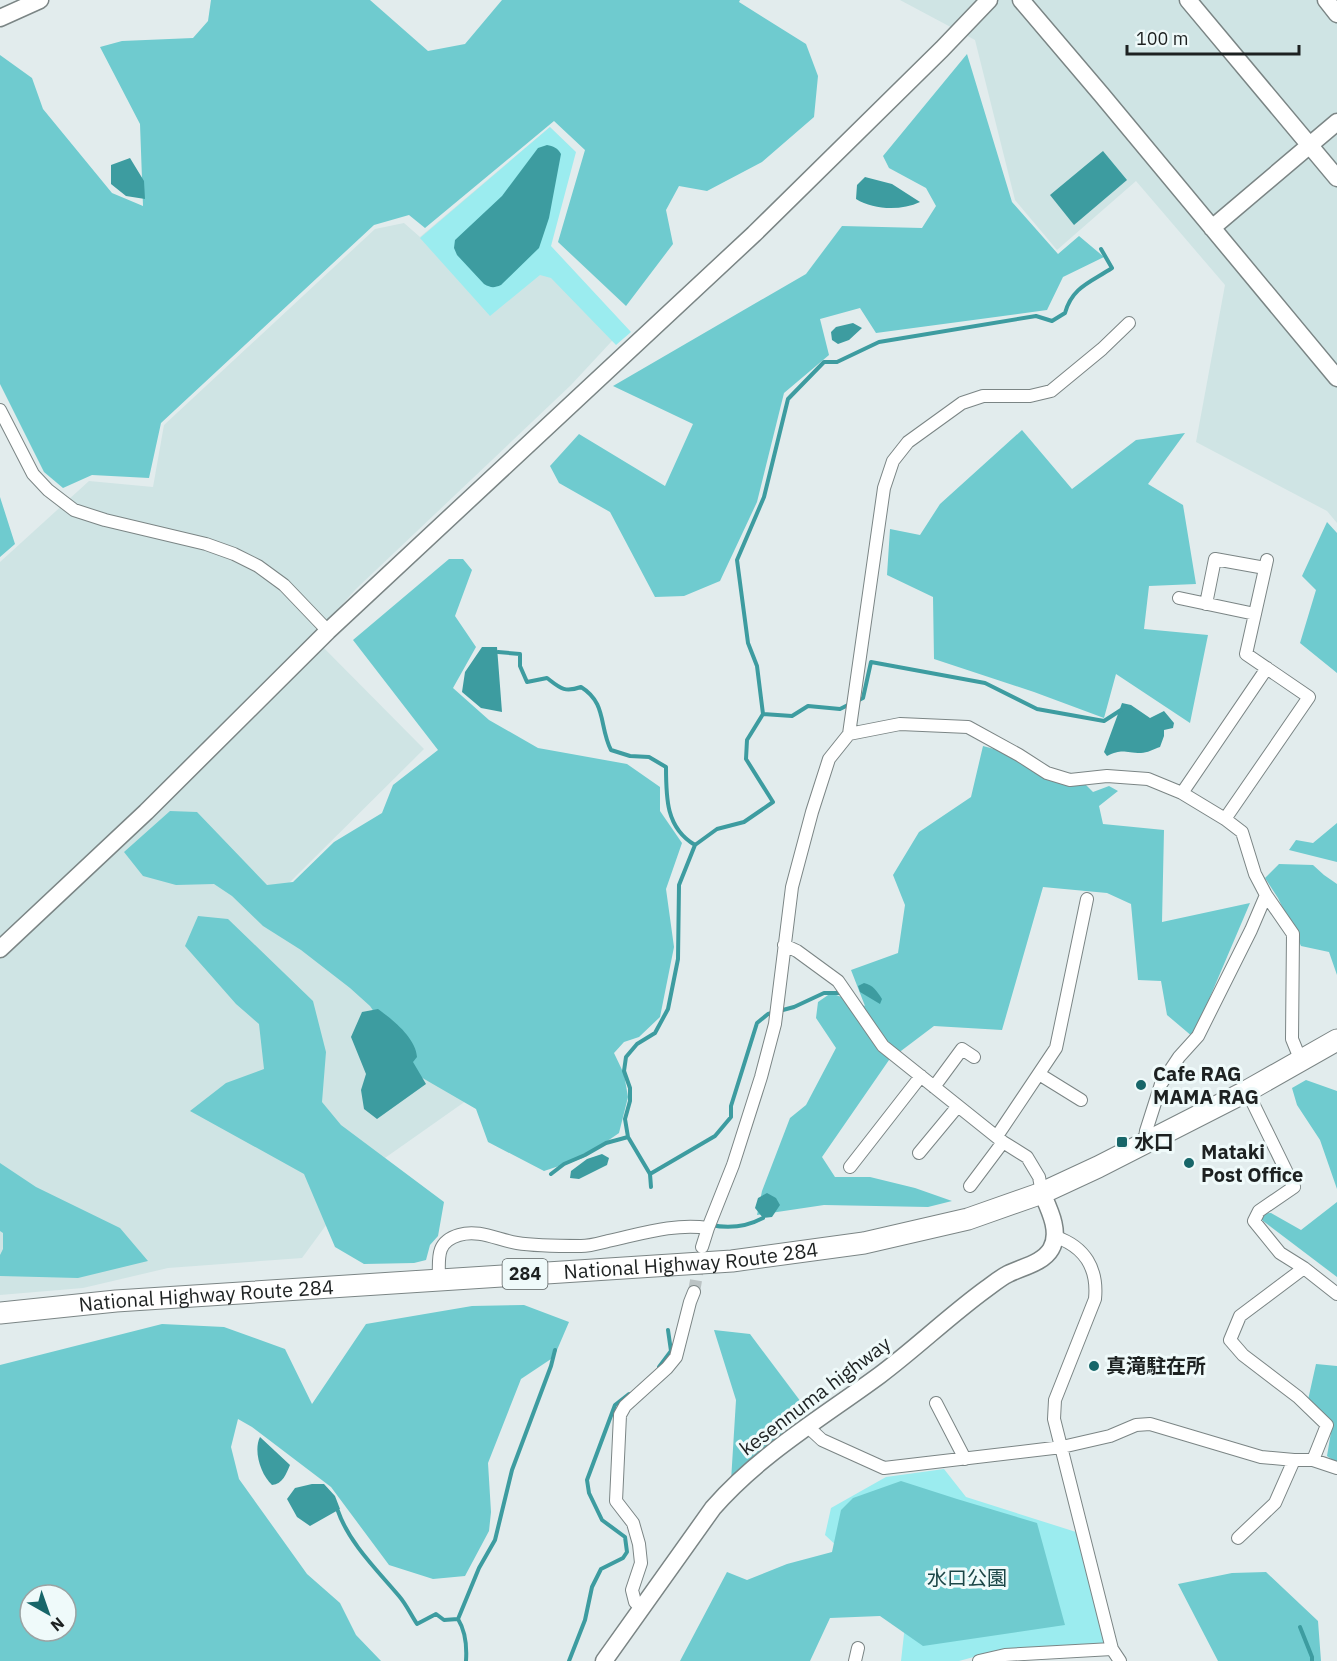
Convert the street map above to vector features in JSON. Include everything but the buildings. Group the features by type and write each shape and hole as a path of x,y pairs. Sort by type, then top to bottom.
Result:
{"highway":[{"name":"National Highway Route 284","path":"0,1313 116,1301 732,1261 864,1243 968,1219 1042,1193 1247,1091 1337,1040"}],"street":[{"path":"0,18 40,0"},
{"path":"0,949 146,812 328,631 754,234 942,50 989,0"},
{"path":"1021,0 1337,378"},
{"path":"1188,0 1337,178"},
{"path":"1326,0 1337,14"},
{"path":"1212,228 1337,122"},
{"path":"702,1247 733,1165 775,1024 792,887 812,812 829,759 849,734 884,488 893,461 908,442 962,403 983,396 1030,396 1051,391 1102,350 1129,323"},
{"path":"0,410 33,474 48,490 74,510 105,520 206,544 234,554 258,566 284,585 328,631"},
{"path":"1206,604 1215,559 1266,564 1246,654 1309,697 1225,819"},
{"path":"1179,598 1255,614"},
{"path":"1182,793 1267,668"},
{"path":"849,734 900,724 968,727 1020,755 1047,773 1070,780 1107,776 1148,779 1182,793 1225,819 1242,832 1255,874 1266,895 1293,934 1292,1039 1300,1061"},
{"path":"1144,1144 1161,1084 1179,1057 1198,1036 1266,895"},
{"path":"970,1186 1056,1048 1087,899"},
{"path":"783,945 797,951 838,981 883,1046 1000,1139 1027,1157 1039,1177 1056,1237 1068,1241 1086,1257 1093,1270 1096,1283 1095,1299 1054,1400 1054,1419 1112,1650 1120,1661"},
{"path":"934,1087 962,1049 974,1057"},
{"path":"1039,1074 1081,1100"},
{"path":"850,1167 921,1076"},
{"path":"1247,1091 1294,1187 1259,1211 1254,1221 1280,1253 1304,1268 1337,1294"},
{"path":"919,1153 958,1106"},
{"path":"439,1280 441,1248 459,1234 477,1233 518,1243 584,1246 669,1228 696,1226 708,1228"},
{"name":"kesennuma highway","path":"604,1661 706,1517 732,1486 807,1426 890,1367 953,1314 1006,1275 1042,1258 1051,1250 1056,1237"},
{"path":"1304,1268 1240,1316 1230,1340 1243,1355 1298,1397 1327,1425 1313,1460"},
{"path":"641,1608 635,1602 632,1590 641,1563 639,1544 633,1523 616,1501 620,1416 625,1406 668,1368 676,1357 694,1292"},
{"path":"936,1402 965,1459"},
{"path":"807,1426 822,1440 885,1468 1062,1447 1110,1436 1136,1425 1150,1424 1261,1457 1313,1460 1337,1468"},
{"path":"1238,1538 1275,1503 1294,1460"},
{"path":"1087,1661 1098,1650"},
{"path":"979,1661 1005,1655 1112,1650"}],"shaded area":[{"path":"900,0 1337,0 1337,523 1327,511 1196,442 1225,285 1136,181 1057,250 1015,200 975,40"},
{"path":"550,127 546,245 624,328 571,385 356,589 313,637 424,749 285,887 490,1084 365,1172 302,1258 168,1268 83,1288 0,1295 0,562 89,481 153,487 164,425 375,229 404,223 420,237"},
{"path":"547,145 555,148 561,154 549,218 539,248 501,285 494,287 484,284 457,255 454,248 455,240 502,196 538,148"},
{"path":"1103,151 1127,180 1074,225 1050,195"},
{"path":"130,158 144,181 145,199 126,196 111,184 111,165"},
{"path":"865,177 892,184 920,202 896,208 863,203 856,199 857,185"},
{"path":"853,323 862,328 849,340 838,344 832,340 831,332 836,327"},
{"path":"482,647 497,647 502,712 481,708 462,692 465,672"},
{"path":"1122,703 1131,705 1150,718 1164,711 1174,723 1173,728 1164,730 1160,747 1143,753 1121,752 1107,756 1104,752"},
{"path":"864,983 876,991 882,999 880,1004 860,992 858,986"},
{"path":"378,1009 408,1036 416,1050 417,1057 413,1062 426,1084 377,1119 364,1109 361,1090 366,1074 351,1037 362,1012"},
{"path":"602,1154 609,1158 607,1165 579,1179 570,1178 571,1171 587,1159"},
{"path":"767,1193 776,1198 780,1205 772,1217 763,1218 755,1208 758,1198"},
{"path":"260,1437 290,1465 279,1483 272,1485 268,1481 259,1462 257,1449"},
{"path":"324,1484 335,1496 340,1509 310,1526 297,1517 287,1499 295,1488"}],"green space":[{"path":"211,0 370,0 428,51 465,44 502,0 740,0 739,2 806,44 818,76 814,117 762,162 707,191 679,186 666,210 673,244 626,306 558,242 585,150 554,121 425,228 409,215 374,225 161,423 149,478 92,475 63,488 44,472 0,384 0,55 32,78 43,109 112,193 143,206 140,124 100,47 122,41 193,38 208,21"},
{"path":"967,54 1012,202 1058,254 1079,236 1104,257 1063,277 1047,310 876,333 860,308 820,319 829,355 784,393 757,502 720,581 684,596 655,597 610,512 559,483 550,466 579,434 665,486 693,424 613,386 806,274 842,226 922,228 936,206 926,188 889,168 883,156"},
{"path":"550,127 576,152 551,246 631,332 616,345 551,278 540,275 490,316 420,238"},
{"path":"1022,430 1072,489 1136,440 1185,433 1148,484 1183,505 1196,584 1149,586 1144,629 1208,635 1190,723 1116,674 1104,718 934,659 933,597 887,575 890,529 920,535 940,504"},
{"path":"0,497 15,544 0,557"},
{"path":"1327,522 1337,533 1337,673 1300,643 1316,590 1302,576"},
{"path":"449,559 463,559 472,570 455,616 476,647 453,688 489,720 538,748 627,764 660,787 660,811 682,843 666,889 674,947 660,1017 639,1037 624,1042 614,1053 624,1074 628,1097 619,1133 583,1158 544,1171 488,1142 476,1109 419,1076 370,1006 301,950 263,926 232,896 214,884 176,885 143,876 124,852 170,811 197,812 267,885 293,882 334,842 382,813 393,785 438,750 353,640"},
{"path":"983,746 1009,753 1085,784 1093,792 1109,786 1118,791 1099,806 1103,824 1164,830 1162,922 1250,903 1193,1037 1167,1015 1161,981 1138,980 1131,904 1107,893 1043,887 1002,1030 934,1026 889,1060 822,1157 835,1177 870,1177 915,1188 952,1201 928,1207 824,1205 757,1215 762,1191 790,1118 806,1105 836,1048 816,1018 818,1002 831,993 865,1006 851,970 898,953 905,905 893,875 919,832 971,797"},
{"path":"1337,823 1337,862 1289,850 1296,840 1313,843"},
{"path":"1279,864 1313,865 1337,884 1337,975 1329,952 1301,946 1278,898 1265,878"},
{"path":"198,916 228,919 313,1001 326,1052 322,1102 341,1125 444,1202 438,1236 430,1245 426,1260 414,1263 364,1264 335,1247 304,1174 190,1111 226,1083 264,1069 259,1024 236,1004 185,946"},
{"path":"1306,1080 1337,1091 1337,1189 1320,1140 1297,1105 1292,1088"},
{"path":"0,1163 36,1187 120,1228 148,1261 78,1278 0,1276 3,1233 0,1231"},
{"path":"1337,1202 1337,1277 1254,1214 1271,1213 1301,1230"},
{"path":"524,1305 569,1322 554,1357 521,1379 488,1463 491,1512 489,1531 465,1576 433,1579 389,1565 331,1487 252,1427 238,1419 231,1447 239,1479 307,1574 340,1603 356,1635 381,1661 0,1661 0,1365 162,1324 224,1327 285,1349 312,1404 366,1324 472,1306"},
{"path":"714,1330 750,1334 807,1410 731,1481 736,1400"},
{"path":"1316,1364 1337,1366 1337,1463 1327,1456 1332,1426 1308,1400"},
{"name":"水口公園","path":"944,1469 966,1497 1076,1532 1104,1644 1003,1649 959,1661 901,1661 905,1625 854,1562 825,1535 831,1508 886,1477"},
{"name":"水口公園","path":"901,1481 1037,1523 1065,1625 923,1646 880,1616 830,1618 810,1661 680,1661 727,1572 747,1580 787,1564 832,1552 841,1510 853,1498"},
{"path":"1266,1572 1318,1621 1321,1661 1218,1661 1178,1584 1232,1573"}],"waterway":[{"path":"628,1137 625,1119 630,1101 630,1088 624,1071 626,1057 637,1044 655,1033 668,1009 678,959 679,885 695,845 717,829 744,822 773,802 746,759 747,740 763,714 757,666 748,643 737,560 764,497 788,399 824,362 837,362 879,342 1036,316 1052,321 1065,313 1077,291 1112,268 1101,249"},
{"path":"498,652 520,654 520,666 527,682 547,678 570,690 581,687 589,693 599,708 611,750 630,756 649,757 666,767 666,790 673,821 685,838 695,845"},
{"path":"857,701 863,698 871,662 985,683 1037,709 1104,721 1121,710"},
{"path":"763,714 792,716 808,706 840,709 850,704"},
{"path":"650,1174 715,1136 731,1117 731,1106 757,1023 768,1014 794,1007 824,993 843,993"},
{"path":"551,1174 564,1164 606,1143 628,1137 650,1174 651,1187"},
{"path":"711,1225 738,1226 763,1218"},
{"path":"659,1367 671,1351 668,1330"},
{"path":"458,1619 479,1568 495,1540 512,1470 555,1350"},
{"path":"569,1661 585,1620 592,1587 601,1569 623,1558 627,1552 625,1537 602,1520 589,1493 587,1480 615,1405 629,1394"},
{"path":"338,1511 349,1534 373,1567 402,1599 417,1624 436,1614 444,1620 458,1619 465,1639 466,1661"},
{"path":"1300,1627 1312,1661"}],"tunnel":[{"path":"694,1292 700,1257"}],"place":[{"name":"Cafe RAG MAMA RAG","path":"1141,1085"},
{"name":"水口","path":"1122,1142"},
{"name":"Mataki Post Office","path":"1189,1163"},
{"name":"真滝駐在所","path":"1094,1366"}]}
